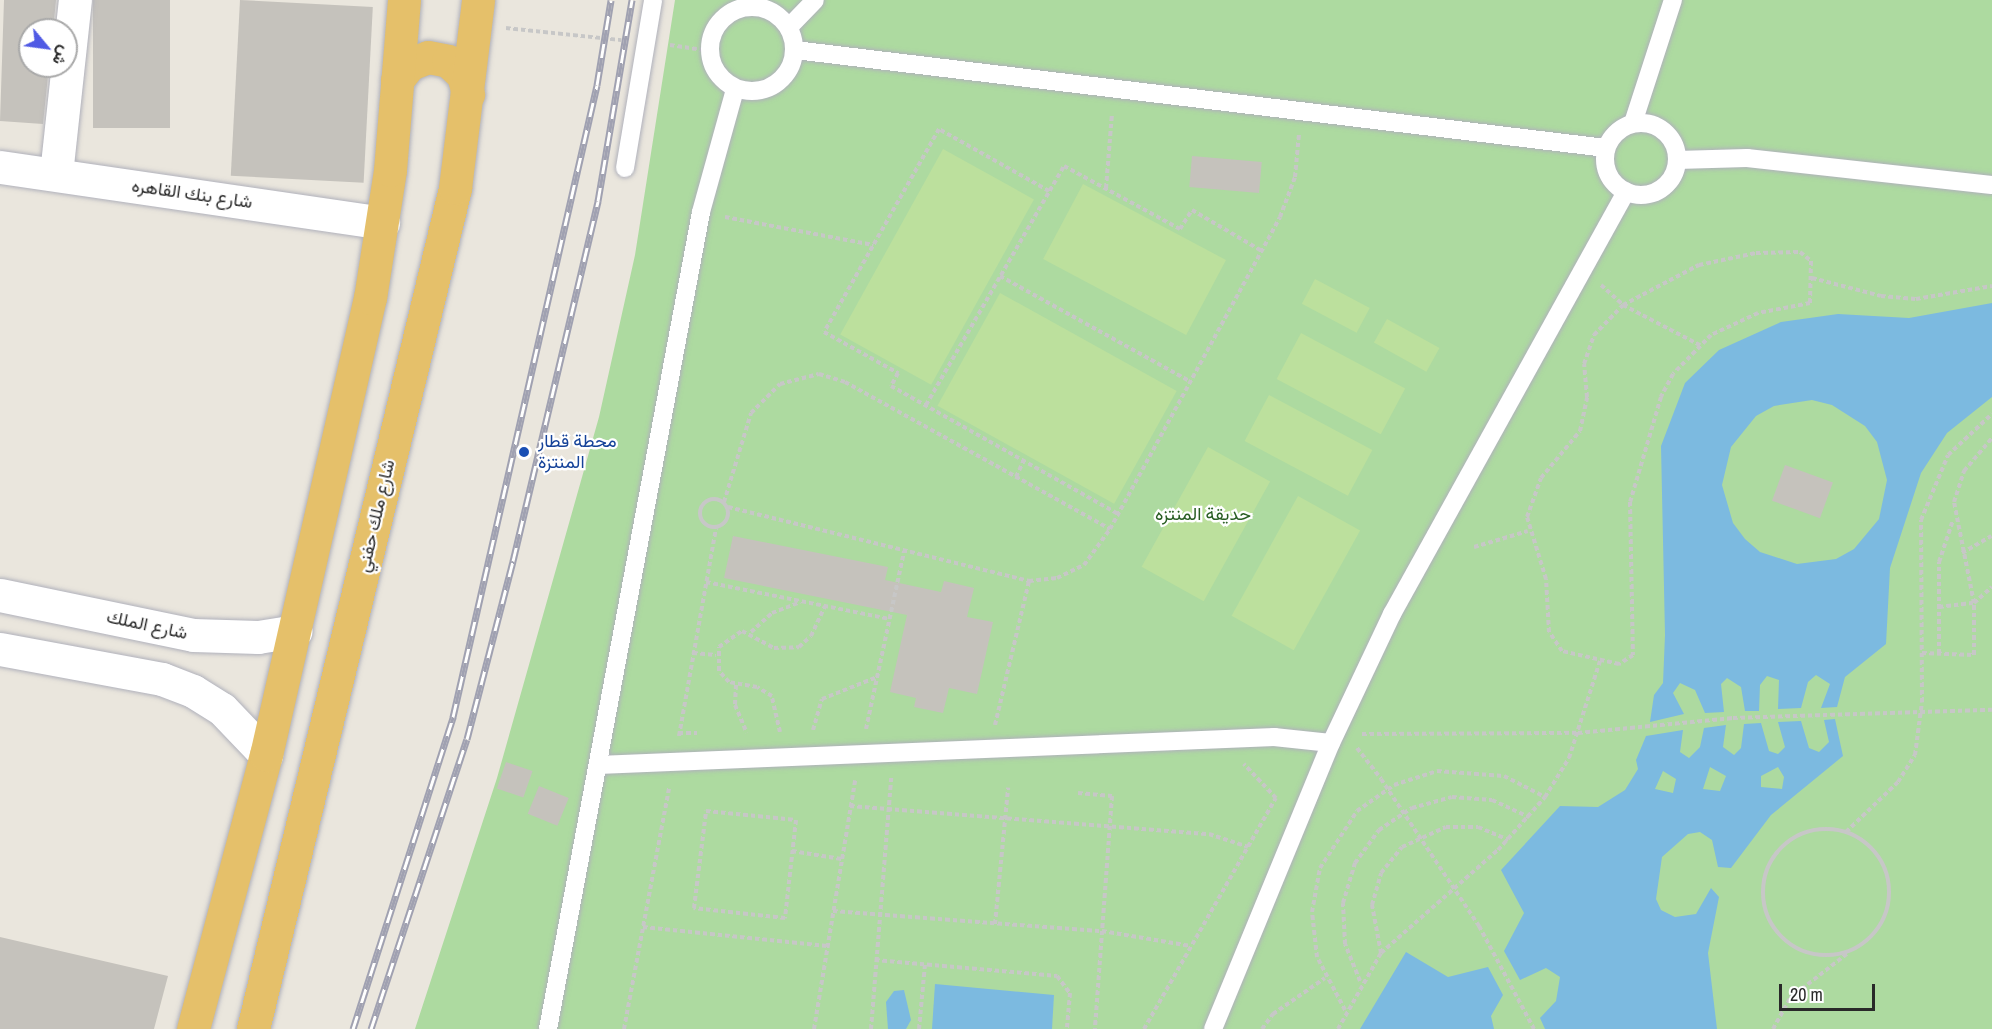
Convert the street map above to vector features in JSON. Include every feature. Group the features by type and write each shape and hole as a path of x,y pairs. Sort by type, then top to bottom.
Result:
{"highway":[{"path":"193,1029 267,755 296,631 383,223 404,0"},
{"name":"شارع ملك حفني","path":"253,1029 432,291 468,94 477,13"},
{"path":"398,80 419,60 448,60 463,75 468,94"}],"street":[{"path":"56,174 75,0"},
{"name":"شارع بنك القاهره","path":"0,167 383,223"},
{"name":"شارع الملك","path":"0,595 194,635 258,637 296,631"},
{"path":"0,649 162,679 193,691 222,709 267,755"}],"lane":[{"path":"625,168 653,0"},
{"path":"789,27 814,0"},
{"path":"1633,123 1673,0"},
{"path":"761,4 789,27 795,50 788,73 771,88 735,89 718,75 710,51 713,32 728,15 761,4"},
{"path":"795,50 1606,148"},
{"path":"548,1029 700,212 735,89"},
{"path":"1633,123 1665,131 1677,160 1671,179 1655,193 1626,192 1606,168 1606,148 1617,131 1633,123"},
{"path":"1677,160 1747,158 1992,185"},
{"path":"1214,1029 1335,735 1424,551 1626,192"},
{"path":"598,765 1335,735"}],"path":[{"path":"477,13 647,43 710,51"},
{"path":"1106,188 1114,88"},
{"path":"728,507 724,524 704,524 700,512 706,501 724,502 728,507 1029,581 1057,578 1084,565 1110,529 1262,251 1289,197 1300,110"},
{"path":"1049,191 939,129 824,332 898,373 891,386 1118,514"},
{"path":"926,405 1064,166 1180,229 1192,210 1262,251"},
{"path":"700,212 873,245"},
{"path":"1756,253 1805,254 1812,278 1810,303 1758,313 1700,345 1661,397 1633,485 1633,655 1619,664 1572,657 1554,643 1546,579 1528,531 1534,490 1581,431 1588,349 1623,305 1699,265 1756,253"},
{"path":"1583,268 1623,305 1700,345"},
{"path":"1000,276 1191,382"},
{"path":"1812,278 1881,296 1916,299 1992,286"},
{"path":"724,502 751,413 780,384 812,375 845,382 1110,529"},
{"path":"1846,832 1907,770 1919,740 1922,653 1918,543 1927,497 1948,455 1992,414"},
{"path":"1939,654 1941,546 1954,518 1964,471 1992,438"},
{"path":"1016,477 1024,460"},
{"path":"1922,653 1974,655 1974,603 1954,518"},
{"path":"1474,547 1528,531"},
{"path":"1962,553 1992,536"},
{"path":"814,1029 850,806 904,551"},
{"path":"990,749 1029,581"},
{"path":"706,582 890,619"},
{"path":"1939,607 1974,603 1992,586"},
{"path":"780,733 772,696 757,687 736,685 718,671 716,655 733,634 751,632 772,612 803,601"},
{"path":"751,632 774,648 798,647 812,636 825,606"},
{"path":"693,653 716,655"},
{"path":"1338,1029 1360,981 1381,953 1447,897 1508,840 1545,797 1578,733 1600,661"},
{"path":"813,731 822,699 877,677"},
{"path":"736,685 735,705 747,733"},
{"path":"1335,735 1388,737 1578,733 1733,718 1921,714 1992,710"},
{"path":"1335,735 1381,779 1455,889 1534,1029"},
{"path":"1144,1029 1276,798 1255,781 1230,740"},
{"path":"871,1029 878,916 893,754"},
{"path":"1345,1010 1325,978 1312,912 1320,868 1341,828 1374,796 1415,776 1460,769 1504,777 1545,797"},
{"path":"995,924 1008,788"},
{"path":"1078,793 1112,796 1095,1029"},
{"path":"1360,981 1345,944 1343,903 1355,864 1379,830 1412,808 1452,797 1492,800 1529,817"},
{"path":"850,806 1209,834 1248,847"},
{"path":"706,811 796,820 792,851 784,918 694,908 706,811"},
{"path":"1381,953 1372,905 1381,873 1402,848 1446,827 1478,827 1508,840"},
{"path":"1773,1029 1790,998 1851,951 1878,930 1889,890 1874,850 1846,832 1811,830 1788,842 1771,861 1763,895 1774,928 1800,950 1816,956 1851,951"},
{"path":"792,851 841,859"},
{"path":"833,911 1102,931 1191,946"},
{"path":"643,927 827,946"},
{"path":"875,960 1057,976 1070,993 1067,1029"},
{"path":"920,1029 925,964"},
{"path":"1262,1029 1274,1014 1325,978"}],"green space":[{"name":"حديقة المنتزه","path":"675,0 1992,0 1992,1029 415,1029 497,778 599,417 635,255"},
{"path":"943,149 1034,199 931,385 840,334"},
{"path":"1083,184 1226,260 1186,335 1043,259"},
{"path":"1315,279 1370,308 1357,333 1302,304"},
{"path":"1000,293 1177,391 1114,504 937,406"},
{"path":"1387,319 1439,348 1426,372 1374,343"},
{"path":"1301,333 1405,388 1381,434 1277,379"},
{"path":"1269,395 1372,450 1348,496 1245,441"},
{"path":"1208,447 1270,481 1204,601 1142,567"},
{"path":"1298,496 1360,530 1294,650 1232,616"}],"water":[{"path":"1992,303 1992,397 1947,433 1921,473 1890,568 1886,644 1845,677 1837,707 1821,708 1830,684 1816,675 1808,682 1801,708 1778,709 1779,680 1767,676 1760,685 1759,711 1745,711 1741,687 1727,678 1721,684 1724,712 1705,713 1695,690 1680,683 1673,693 1684,714 1650,722 1654,695 1663,683 1665,635 1661,446 1685,383 1719,350 1781,322 1838,314 1909,318","holes":["1812,400 1832,405 1865,426 1877,442 1887,480 1879,519 1854,549 1836,559 1797,564 1760,552 1745,539 1733,523 1722,485 1731,447 1756,416 1774,406"]},
{"path":"1835,719 1843,756 1771,815 1731,868 1718,867 1712,840 1700,832 1688,834 1662,857 1656,899 1661,910 1675,917 1696,914 1711,888 1719,897 1708,953 1717,1029 1545,1029 1540,1018 1556,1001 1560,977 1546,968 1520,980 1504,951 1524,913 1501,870 1560,806 1598,807 1625,790 1638,769 1636,760 1646,736 1683,730 1680,752 1689,758 1700,747 1704,728 1726,725 1723,747 1734,755 1741,748 1744,724 1761,723 1769,751 1778,754 1785,747 1778,722 1801,721 1809,748 1819,752 1829,742 1824,720","holes":["1710,767 1726,776 1720,791 1703,789","1778,767 1784,777 1782,789 1761,787 1761,776","1663,771 1676,779 1673,793 1655,789"]},
{"path":"1406,952 1448,977 1488,967 1503,995 1491,1016 1494,1029 1360,1029"},
{"path":"935,984 1054,995 1052,1029 932,1029"},
{"path":"904,990 911,1020 906,1029 888,1029 886,1002 894,991"}],"building":[{"path":"4,0 56,0 54,18 18,18 18,78 48,78 43,124 0,121"},
{"path":"93,0 170,0 170,128 93,128"},
{"path":"240,0 373,7 364,183 231,176"},
{"path":"1192,156 1262,162 1259,193 1189,187"},
{"path":"1785,465 1833,482 1820,518 1772,501"},
{"path":"733,536 888,567 885,580 941,592 944,581 974,588 967,617 993,622 977,694 949,688 943,713 914,707 916,698 890,692 907,615 724,578"},
{"path":"506,762 532,771 523,798 497,788"},
{"path":"539,786 569,798 557,826 528,814"},
{"path":"0,937 168,976 154,1029 0,1029"}],"railway":[{"path":"353,1029 453,717 597,85 611,0"},
{"path":"371,1029 467,739 513,561 598,201 632,0"}],"place":[{"name":"محطة قطار المنتزة","path":"524,452"}]}
